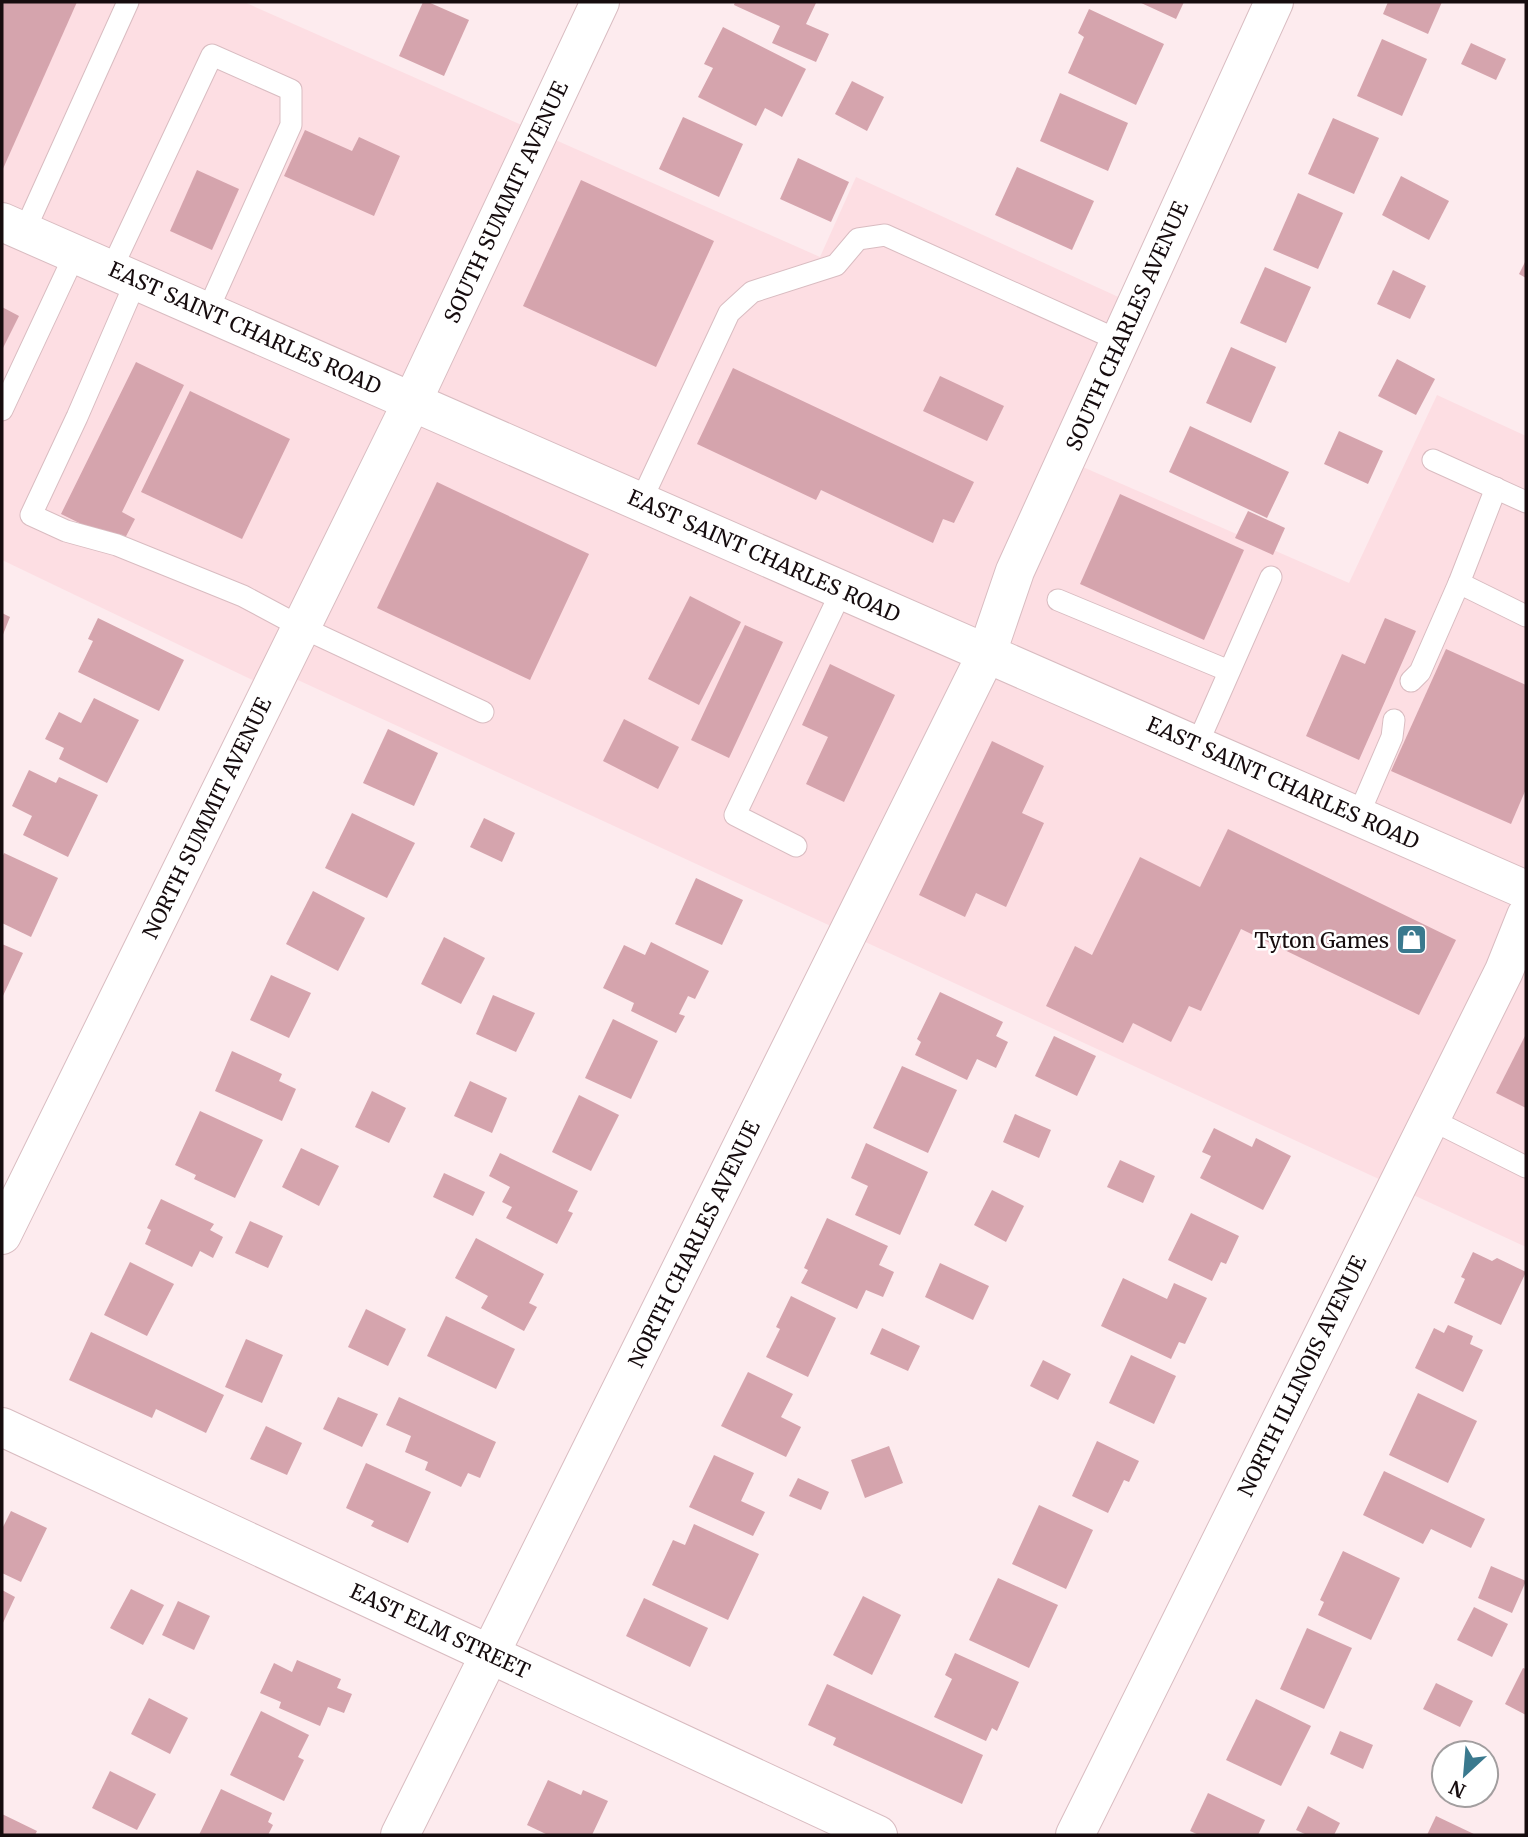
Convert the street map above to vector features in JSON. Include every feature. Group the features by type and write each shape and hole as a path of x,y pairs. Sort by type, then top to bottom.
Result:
{"street":[{"name":"SOUTH SUMMIT AVENUE","path":"412,402 600,2"},
{"name":"SOUTH CHARLES AVENUE","path":"987,653 1015,571 1274,2"},
{"name":"EAST SAINT CHARLES ROAD","path":"13,227 1526,890"},
{"name":"NORTH SUMMIT AVENUE","path":"2,1235 412,402"},
{"name":"NORTH CHARLES AVENUE","path":"400,1835 987,653"},
{"name":"NORTH ILLINOIS AVENUE","path":"1075,1835 1504,971 1526,916"},
{"name":"EAST ELM STREET","path":"2,1427 878,1835"}],"lane":[{"path":"13,227 128,2"},
{"path":"206,312 291,125 291,90 212,55 123,275 77,418 31,515 66,531 117,545 243,596 302,627 483,712"},
{"path":"641,502 729,313 752,292 836,265 858,239 885,235 1120,341"},
{"path":"2,410 75,254"},
{"path":"1433,460 1526,502"},
{"path":"1417,680 1496,488"},
{"path":"1197,745 1271,577"},
{"path":"1459,583 1526,616"},
{"path":"796,846 735,815 842,590"},
{"path":"1058,600 1229,671"},
{"path":"1358,816 1397,727"},
{"path":"1430,1119 1526,1167"}],"shaded area":[{"path":"2,2 244,2 820,257 856,177 1125,300 1053,454 1349,583 1437,395 1526,436 1525,871 2,207"},
{"path":"2,236 399,409 265,686 2,560"},
{"path":"417,418 1526,901 1526,1247 287,675"}],"building":[{"path":"2,2 77,2 2,171"},
{"path":"423,2 469,20 444,76 399,56"},
{"path":"735,2 816,3 806,24 829,34 816,62 772,43 780,26 734,5"},
{"path":"1139,2 1184,2 1176,19"},
{"path":"1388,2 1442,2 1428,34 1383,14"},
{"path":"1089,9 1164,44 1136,105 1068,73 1084,37 1078,33"},
{"path":"723,27 806,69 782,117 765,108 756,126 698,97 713,68 704,64"},
{"path":"1382,39 1427,59 1402,116 1357,96"},
{"path":"1471,43 1506,59 1496,80 1461,64"},
{"path":"852,81 884,97 867,131 835,114"},
{"path":"1060,93 1128,123 1108,171 1040,141"},
{"path":"683,117 743,144 719,197 659,169"},
{"path":"1333,118 1379,138 1354,194 1308,174"},
{"path":"305,130 352,151 359,137 400,156 374,216 284,176"},
{"path":"798,158 849,182 831,222 780,199"},
{"path":"1017,167 1094,201 1072,250 995,215"},
{"path":"197,170 239,189 212,250 170,231"},
{"path":"1401,176 1449,201 1429,240 1382,215"},
{"path":"581,180 714,241 656,367 523,306"},
{"path":"1298,193 1343,213 1318,269 1273,250"},
{"path":"1526,260 1526,278 1519,274"},
{"path":"1265,267 1311,287 1286,343 1240,323"},
{"path":"1393,270 1426,286 1410,319 1377,304"},
{"path":"2,307 19,316 2,350"},
{"path":"1231,347 1276,367 1251,423 1206,403"},
{"path":"1397,359 1435,379 1416,415 1378,396"},
{"path":"136,362 184,385 122,512 135,519 122,544 61,514"},
{"path":"733,368 974,482 954,523 943,519 933,543 821,490 816,500 697,444"},
{"path":"940,376 1004,406 987,441 923,411"},
{"path":"190,391 290,439 242,539 141,492"},
{"path":"1190,426 1289,472 1267,518 1169,472"},
{"path":"1339,431 1383,451 1368,484 1324,464"},
{"path":"437,482 589,554 530,680 377,608"},
{"path":"1120,494 1244,550 1204,640 1080,584"},
{"path":"1248,511 1285,528 1273,555 1235,538"},
{"path":"690,596 741,622 699,705 648,679"},
{"path":"2,613 10,617 2,637"},
{"path":"98,618 184,660 159,711 78,672 93,641 88,639"},
{"path":"1385,618 1416,631 1359,760 1306,736 1342,654 1365,664"},
{"path":"745,625 783,642 729,758 691,740"},
{"path":"1446,649 1526,685 1526,789 1511,824 1391,771"},
{"path":"830,664 895,695 844,802 806,784 828,737 802,725"},
{"path":"94,698 139,720 107,783 59,759 64,748 45,739 59,712 81,723"},
{"path":"624,719 679,747 658,789 603,761"},
{"path":"388,729 438,753 414,806 363,783"},
{"path":"992,741 1044,766 1022,813 1044,823 1006,907 976,893 965,917 919,895"},
{"path":"29,770 56,783 59,777 98,795 68,857 23,835 32,816 12,806"},
{"path":"352,813 415,843 387,898 325,868"},
{"path":"484,818 515,833 502,862 470,847"},
{"path":"1228,829 1456,940 1419,1015 1241,929 1201,1011 1189,1006 1171,1042 1133,1023 1123,1043 1046,1006 1075,946 1092,955 1140,857 1200,887"},
{"path":"4,853 58,878 31,937 2,923"},
{"path":"696,878 743,900 722,945 675,924"},
{"path":"313,891 365,918 338,971 286,944"},
{"path":"444,937 485,958 461,1004 421,984"},
{"path":"651,942 709,971 695,999 688,996 679,1014 685,1016 676,1033 631,1011 634,1003 603,988 624,945 645,955"},
{"path":"2,944 23,953 2,998"},
{"path":"271,975 311,993 289,1038 250,1020"},
{"path":"940,992 1003,1022 996,1036 1008,1042 996,1068 977,1059 967,1080 915,1055 921,1042 917,1039"},
{"path":"493,995 535,1013 516,1052 476,1034"},
{"path":"613,1019 658,1041 631,1099 585,1078"},
{"path":"1526,1034 1526,1108 1496,1093"},
{"path":"1054,1036 1096,1056 1077,1096 1035,1076"},
{"path":"232,1051 282,1074 279,1081 296,1089 282,1121 215,1091"},
{"path":"902,1066 957,1090 928,1153 873,1128"},
{"path":"470,1081 507,1098 492,1133 454,1116"},
{"path":"372,1091 406,1108 389,1143 355,1127"},
{"path":"579,1095 619,1115 591,1171 552,1152"},
{"path":"200,1111 263,1140 235,1198 194,1179 196,1175 175,1165"},
{"path":"1015,1114 1051,1130 1039,1158 1003,1142"},
{"path":"1214,1128 1252,1147 1256,1138 1291,1156 1263,1210 1200,1178 1211,1156 1202,1152"},
{"path":"866,1143 928,1172 900,1235 855,1215 868,1186 851,1178"},
{"path":"301,1148 339,1166 319,1206 282,1187"},
{"path":"500,1153 578,1191 568,1211 573,1213 557,1244 506,1218 512,1207 502,1202 510,1187 489,1176"},
{"path":"1120,1160 1155,1176 1143,1203 1107,1187"},
{"path":"444,1173 485,1192 473,1216 433,1197"},
{"path":"992,1190 1024,1206 1006,1242 974,1225"},
{"path":"161,1199 214,1224 210,1230 223,1237 213,1258 200,1251 192,1267 145,1244 151,1230 147,1228"},
{"path":"1191,1213 1239,1236 1226,1264 1221,1262 1212,1281 1168,1260"},
{"path":"827,1218 888,1246 879,1265 894,1272 883,1297 866,1290 857,1309 801,1283 808,1270 804,1268"},
{"path":"250,1221 283,1236 268,1268 235,1253"},
{"path":"476,1238 544,1274 529,1303 537,1307 524,1331 481,1308 488,1296 455,1278"},
{"path":"1473,1252 1492,1261 1497,1258 1526,1272 1501,1325 1454,1303 1465,1279 1461,1277"},
{"path":"130,1262 174,1284 147,1336 104,1315"},
{"path":"940,1263 989,1286 973,1320 925,1297"},
{"path":"1123,1278 1167,1299 1174,1283 1207,1298 1185,1344 1179,1342 1171,1359 1101,1326"},
{"path":"791,1296 836,1318 808,1377 766,1357 780,1329 776,1327"},
{"path":"366,1309 406,1329 388,1366 348,1347"},
{"path":"446,1316 515,1349 496,1389 427,1356"},
{"path":"1448,1325 1473,1336 1470,1344 1483,1350 1463,1392 1415,1368 1434,1328 1444,1333"},
{"path":"882,1328 920,1346 908,1371 870,1354"},
{"path":"91,1332 224,1395 206,1433 156,1409 152,1418 69,1380"},
{"path":"246,1339 283,1355 262,1403 225,1387"},
{"path":"1131,1355 1176,1376 1154,1424 1109,1403"},
{"path":"1043,1360 1071,1374 1058,1400 1030,1386"},
{"path":"748,1372 793,1394 781,1417 801,1427 786,1457 721,1426"},
{"path":"1418,1393 1477,1421 1448,1483 1389,1455"},
{"path":"338,1397 378,1414 362,1447 323,1429"},
{"path":"399,1397 496,1442 480,1478 468,1473 461,1487 425,1470 428,1462 405,1452 411,1436 386,1425"},
{"path":"266,1426 302,1443 287,1475 250,1459"},
{"path":"1097,1441 1139,1461 1129,1482 1124,1480 1108,1513 1072,1496"},
{"path":"889,1446 903,1483 865,1498 851,1460"},
{"path":"714,1455 754,1473 741,1501 765,1512 753,1536 689,1507"},
{"path":"366,1463 431,1492 408,1543 371,1526 374,1521 346,1508"},
{"path":"1384,1471 1485,1519 1471,1548 1431,1529 1423,1544 1363,1515"},
{"path":"798,1478 829,1492 821,1510 789,1496"},
{"path":"1039,1505 1093,1530 1066,1589 1012,1564"},
{"path":"11,1511 47,1528 21,1582 2,1573 2,1527"},
{"path":"694,1524 759,1554 728,1620 652,1585 673,1540 685,1545"},
{"path":"1343,1551 1400,1578 1371,1640 1318,1615 1324,1602 1320,1600"},
{"path":"1491,1566 1526,1581 1512,1613 1478,1598"},
{"path":"998,1578 1058,1605 1029,1668 969,1640"},
{"path":"131,1589 164,1605 143,1645 110,1628"},
{"path":"2,1590 15,1597 2,1625"},
{"path":"863,1596 901,1615 872,1675 833,1655"},
{"path":"644,1598 708,1628 690,1667 626,1636"},
{"path":"178,1601 210,1616 194,1650 162,1635"},
{"path":"1474,1607 1508,1624 1492,1657 1457,1640"},
{"path":"1307,1628 1352,1648 1324,1709 1280,1689"},
{"path":"955,1653 1019,1682 997,1731 992,1728 986,1741 934,1717 952,1679 945,1675"},
{"path":"297,1660 341,1679 337,1688 352,1694 344,1713 328,1707 320,1726 279,1708 281,1702 260,1693 274,1663 292,1672"},
{"path":"1523,1668 1526,1669 1526,1715 1505,1704"},
{"path":"1436,1683 1473,1701 1460,1727 1423,1709"},
{"path":"827,1684 983,1755 962,1804 833,1745 836,1738 808,1725"},
{"path":"149,1698 188,1718 170,1754 131,1734"},
{"path":"1256,1699 1311,1726 1281,1786 1226,1760"},
{"path":"261,1711 309,1735 298,1757 304,1760 284,1801 230,1775"},
{"path":"1340,1731 1373,1745 1363,1769 1330,1754"},
{"path":"110,1771 156,1794 137,1830 92,1808"},
{"path":"548,1780 581,1795 583,1790 608,1801 592,1835 548,1835 527,1825"},
{"path":"221,1789 272,1813 268,1822 273,1825 268,1835 199,1835"},
{"path":"1208,1793 1265,1820 1258,1835 1199,1835 1190,1831"},
{"path":"1308,1806 1340,1823 1334,1835 1307,1835 1296,1830"},
{"path":"2,1814 37,1831 35,1835 2,1835"},
{"path":"1436,1816 1476,1835 1427,1835"}],"place":[{"name":"Tyton Games","path":"1412,940"}]}
